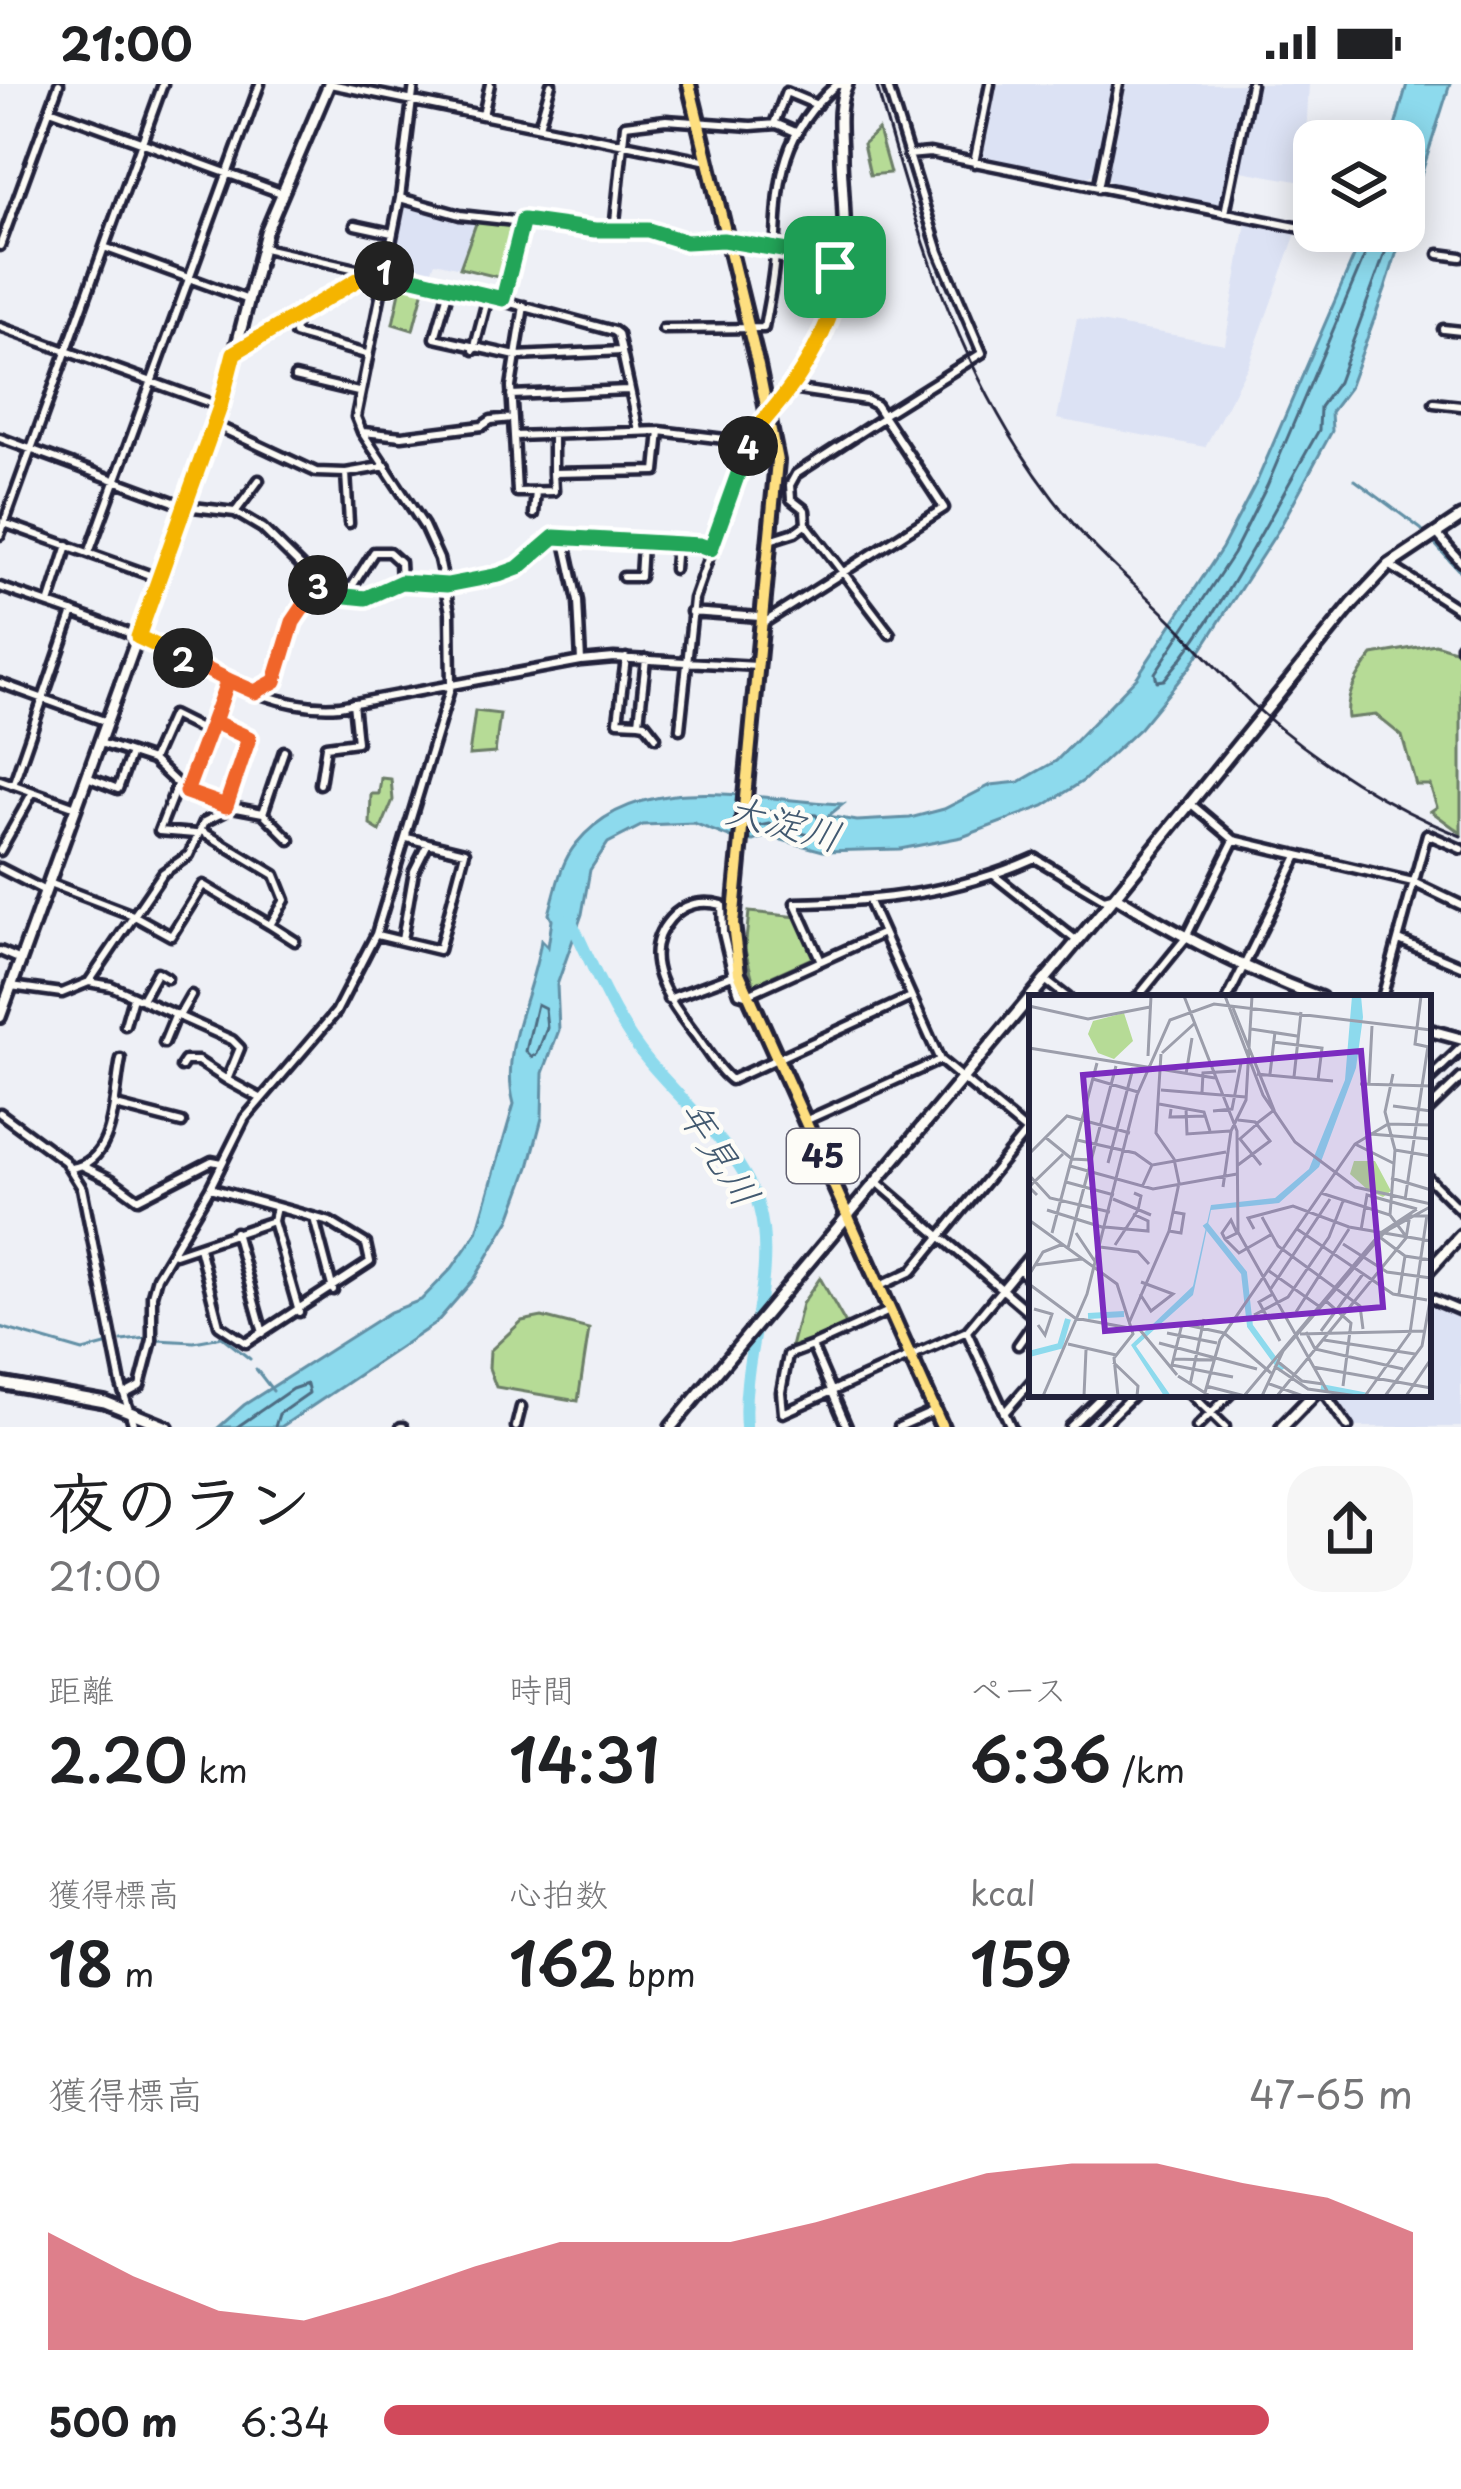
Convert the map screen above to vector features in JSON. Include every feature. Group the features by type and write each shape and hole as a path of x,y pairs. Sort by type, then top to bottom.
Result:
{"main road":[{"name":"45","path":"689,84 777,461 733,925 739,973 942,1427"}],"street":[{"path":"0,246 59,84"},
{"path":"158,578 68,545 2,529 163,84"},
{"path":"89,553 260,84"},
{"path":"0,1017 214,425 260,247 329,84 708,161"},
{"path":"127,1393 140,1386 152,1340 152,1286 245,1118 336,1012 376,934 451,686 447,585 424,526 356,417 400,198 414,84"},
{"path":"483,116 490,84"},
{"path":"539,126 551,84"},
{"path":"887,84 939,252 982,353 791,479 791,499 806,510 806,524 890,634"},
{"path":"974,163 990,84"},
{"path":"1098,188 1119,84"},
{"path":"1225,213 1251,84"},
{"path":"663,329 764,328 776,249 778,180 798,133 817,105 836,85 847,85 840,107 842,272 830,317 790,389 749,442 711,549 692,611 680,729"},
{"path":"774,124 786,92 817,105"},
{"path":"50,109 281,193"},
{"path":"614,231 625,125 666,120 774,124 798,133"},
{"path":"908,155 930,153 1293,226"},
{"path":"400,198 446,213 614,231 648,230 686,242 698,238 776,249 819,259 842,272"},
{"path":"503,299 523,220"},
{"path":"355,226 392,233"},
{"path":"104,247 246,299"},
{"path":"260,247 503,299 614,331 638,431"},
{"path":"1439,254 1461,257"},
{"path":"234,353 364,276 382,273"},
{"path":"449,289 435,338 516,356 622,351"},
{"path":"474,350 488,297"},
{"path":"524,306 511,395 517,492 554,491 553,434"},
{"path":"293,316 295,334 366,354"},
{"path":"0,327 220,407"},
{"path":"1443,329 1461,331"},
{"path":"295,377 358,392"},
{"path":"511,395 629,389"},
{"path":"692,611 765,620 944,508 883,416 866,400 790,389"},
{"path":"1434,403 1461,406"},
{"path":"362,432 415,434 512,418"},
{"path":"214,425 316,472 386,466"},
{"path":"514,436 659,431 749,442"},
{"path":"553,473 656,471 659,431"},
{"path":"0,438 185,506 235,512 277,541 319,584 346,596 380,596 401,582 447,585 518,568 547,540 564,537 711,549"},
{"path":"346,473 349,523"},
{"path":"235,512 259,480"},
{"path":"534,514 536,491"},
{"path":"1032,995 1353,603 1389,565 1461,517"},
{"path":"772,539 806,524"},
{"path":"1433,533 1461,562"},
{"path":"564,537 578,601 581,661"},
{"path":"622,577 640,578 642,542"},
{"path":"674,569 676,543"},
{"path":"49,604 68,545"},
{"path":"346,596 374,552 389,552 400,562 401,582"},
{"path":"1389,565 1461,611"},
{"path":"255,692 275,681 293,622 319,584"},
{"path":"0,587 138,637 255,692 311,706 353,703 581,661 626,658 760,666"},
{"path":"13,784 73,613"},
{"path":"626,658 618,721 645,723 656,737"},
{"path":"639,722 646,659"},
{"path":"186,792 228,680"},
{"path":"0,683 107,722"},
{"path":"320,784 326,746 358,742 353,703"},
{"path":"152,760 172,715 209,734"},
{"path":"89,982 163,873 189,855 203,822 224,812 249,738 214,722"},
{"path":"100,743 152,760 186,792 263,813 290,840"},
{"path":"263,813 284,751"},
{"path":"87,777 118,789 131,753"},
{"path":"0,780 76,807"},
{"path":"177,785 159,831 198,832 275,874 285,900 270,925"},
{"path":"0,851 33,792"},
{"path":"1190,803 1234,840 1413,882 1461,905"},
{"path":"0,825 12,829"},
{"path":"1383,995 1427,834 1461,848"},
{"path":"376,934 439,950 465,852 407,838"},
{"path":"1139,995 1185,939 1234,840"},
{"path":"401,940 414,871 428,843"},
{"path":"1230,995 1298,856"},
{"path":"821,961 795,903 870,902 929,894 995,876 1035,858 1104,899 1115,896 1243,968 1311,995"},
{"path":"0,868 133,915 171,936 203,885 295,941"},
{"path":"995,876 1078,941"},
{"path":"870,902 940,1060 1029,1130"},
{"path":"883,932 746,994 739,992 733,975 722,905 694,904 679,910 659,935 656,967 668,999 731,1080 911,998"},
{"path":"1399,940 1461,966"},
{"path":"0,951 21,960"},
{"path":"125,1025 157,972 167,978"},
{"path":"668,999 733,975"},
{"path":"1045,980 1064,995"},
{"path":"11,986 62,993 89,982 111,986 178,1015 240,1048 227,1080"},
{"path":"164,1043 191,994"},
{"path":"671,1427 1029,999"},
{"path":"1431,1031 1461,1043 1431,1077"},
{"path":"71,1168 99,1154 116,1106 121,1059"},
{"path":"807,1120 940,1060"},
{"path":"181,1067 185,1061 198,1061 260,1098"},
{"path":"1431,1107 1461,1078"},
{"path":"116,1106 182,1124"},
{"path":"0,1113 43,1141 71,1168 82,1188 134,1427"},
{"path":"880,1286 911,1271 1029,1132"},
{"path":"82,1166 138,1199 212,1161 223,1163"},
{"path":"1431,1181 1461,1211"},
{"path":"877,1182 1029,1312"},
{"path":"199,1247 219,1325 246,1343 370,1262 366,1244 330,1222 210,1188"},
{"path":"276,1207 273,1221 298,1312"},
{"path":"314,1218 333,1290"},
{"path":"171,1255 273,1221"},
{"path":"235,1232 263,1333"},
{"path":"1431,1268 1461,1235"},
{"path":"891,1310 788,1355 781,1392 783,1413 967,1331 1029,1256"},
{"path":"1018,1269 1029,1279"},
{"path":"1431,1298 1461,1311"},
{"path":"1018,1345 1029,1329"},
{"path":"967,1331 1010,1427"},
{"path":"812,1346 847,1427"},
{"path":"0,1383 127,1408 167,1427"},
{"path":"1004,1413 1029,1385"},
{"path":"1070,1427 1101,1397"},
{"path":"1100,1427 1128,1397"},
{"path":"1193,1397 1225,1427"},
{"path":"1198,1427 1227,1397"},
{"path":"1282,1427 1311,1397"},
{"path":"1327,1397 1348,1427"},
{"path":"516,1427 521,1407"},
{"path":"899,1427 935,1411"}],"shaded area":[{"path":"995,84 1113,84 1096,172 1084,180 980,160"},
{"path":"1124,84 1309,84 1307,120 1293,120 1293,180 1231,169 1224,202 1218,207 1112,185 1106,176"},
{"path":"402,201 448,215 478,218 460,268 435,262 428,280 388,266"},
{"path":"1246,223 1293,232 1249,364 1205,447 1057,419 1077,318 1225,344"},
{"path":"1431,1301 1461,1314 1461,1427 1353,1427 1331,1397 1431,1397"}],"green space":[{"path":"878,130 890,173 870,175 863,144"},
{"path":"478,218 519,224 506,279 460,268"},
{"path":"403,278 425,285 413,330 393,324"},
{"path":"1435,644 1461,652 1461,833 1431,811 1437,807 1430,785 1416,785 1402,736 1376,715 1348,718 1354,684 1373,655"},
{"path":"475,711 500,714 495,753 469,755"},
{"path":"381,778 391,779 393,800 380,831 370,825 371,794 379,794"},
{"path":"749,912 798,917 816,956 754,984 745,950"},
{"path":"820,1278 847,1326 790,1351 802,1304"},
{"path":"542,1317 589,1329 578,1401 496,1387 489,1368 490,1351 522,1321"}],"water":[{"path":"1407,84 1450,84 1425,163 1425,120 1397,120"},
{"name":"大淀川","path":"1356,252 1396,252 1349,388 1331,412 1332,431 1279,529 1190,667 1140,728 1083,781 1044,806 962,837 900,849 823,851 767,836 754,841 734,839 694,823 643,825 608,843 590,870 582,914 557,985 559,1030 543,1073 542,1118 529,1167 510,1219 475,1278 436,1323 281,1427 219,1427 244,1405 390,1312 421,1300 477,1232 514,1104 514,1041 541,940 548,947 549,914 559,877 576,844 602,820 632,804 700,794 843,804 828,816 857,821 910,818 944,809 991,785 1019,782 1056,761 1137,677 1222,548 1257,481"}],"waterway":[{"path":"1355,480 1421,529 1461,573"},
{"name":"年見川","path":"570,919 626,1030 727,1149 759,1208 764,1262 748,1373 746,1427"},
{"path":"0,1327 83,1351 109,1344"},
{"path":"157,1340 194,1342 222,1337 250,1359"},
{"path":"122,1341 147,1338"},
{"path":"256,1369 273,1391"}],"railway":[{"path":"876,84 950,314 1002,422 1072,522 1282,730 1381,797 1461,836"},
{"path":"1431,1087 1461,1059"},
{"path":"1081,1427 1112,1397"}],"route":[{"path":"835,267 800,253 723,240 686,242 648,230 595,230 523,220 503,299 449,289 385,269 383,276 364,276 234,353 220,407 138,637 228,680 214,722 249,738 226,806 186,792 228,680 255,692 275,681 293,622 319,584 346,596 366,598 380,596 401,582 447,585 499,575 533,558 554,537 711,549 753,433 790,389 830,317 842,272 835,267"}]}
